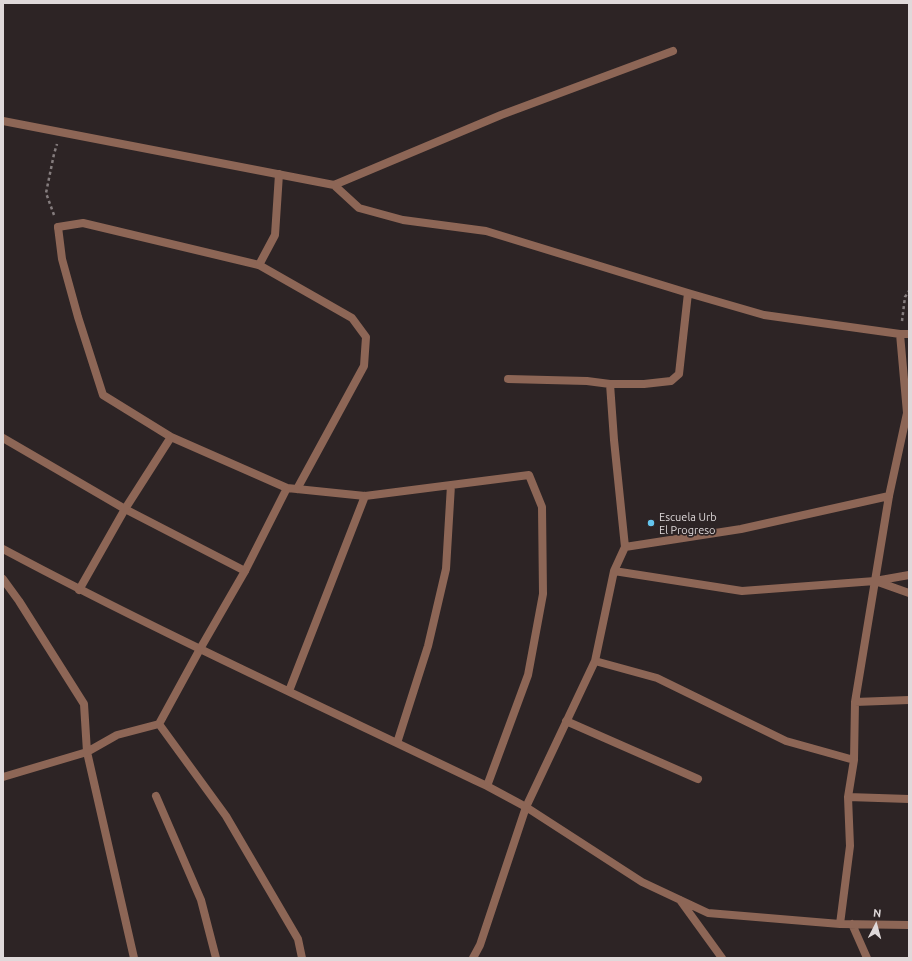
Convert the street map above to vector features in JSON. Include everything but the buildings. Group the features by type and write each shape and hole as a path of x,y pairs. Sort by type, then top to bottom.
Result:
{"street":[{"path":"334,185 501,115 673,51"},
{"path":"3,121 334,185 359,208 403,220 486,231 688,294 764,315 909,334"},
{"path":"259,265 275,234 279,174"},
{"path":"298,489 364,366 366,337 352,318 259,265 83,223 58,227 64,266 78,317 103,395 171,436 287,488 365,496 529,475 542,507 543,594 528,675 487,786"},
{"path":"508,379 587,381 610,384 644,384 671,381 679,374 688,294"},
{"path":"840,924 850,846 848,797 854,760 855,702 890,496 908,413 900,334"},
{"path":"473,958 480,945 526,807 595,660 614,571 625,548 610,384"},
{"path":"79,590 125,509 171,436"},
{"path":"3,438 125,509 245,571"},
{"path":"397,743 428,646 446,569 451,485"},
{"path":"3,777 87,752 117,735 159,724 245,571 287,488"},
{"path":"289,691 365,496"},
{"path":"625,548 741,529 890,496"},
{"path":"3,550 79,590 487,786 526,807 642,882 708,913 840,924 909,925"},
{"path":"614,571 742,591 875,581 909,575"},
{"path":"3,579 19,601 84,704 87,752 134,958"},
{"path":"875,581 909,593"},
{"path":"595,660 657,678 786,741 854,760"},
{"path":"855,702 909,700"},
{"path":"566,721 698,779"},
{"path":"159,724 226,816 298,939 302,958"},
{"path":"156,796 202,900 216,958"},
{"path":"848,797 909,799"},
{"path":"679,900 722,958"},
{"path":"852,924 867,958"}],"path":[{"path":"58,227 46,193 54,154 61,132"},
{"path":"900,334 905,297 909,291"}],"place":[{"name":"Escuela Urb El Progreso","path":"651,523"}]}
